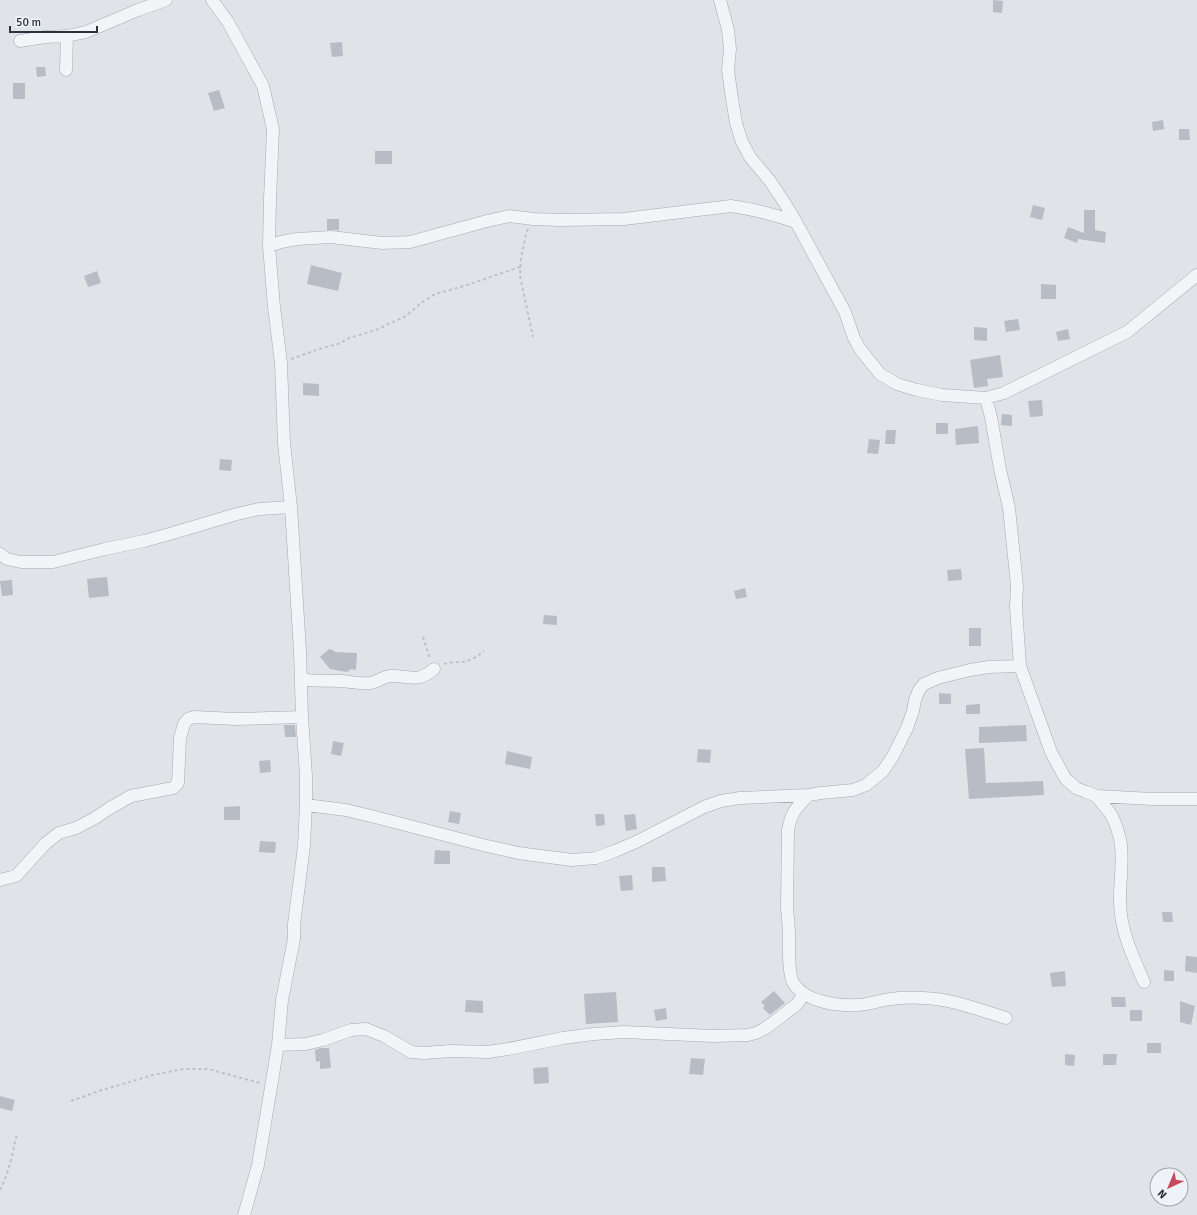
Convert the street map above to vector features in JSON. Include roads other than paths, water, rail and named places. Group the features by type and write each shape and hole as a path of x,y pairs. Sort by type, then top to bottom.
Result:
{"street":[{"path":"20,41 45,37 67,36 86,32 166,0"},
{"path":"212,0 228,22 263,86 273,129 270,199 272,292 281,363 284,443 302,679 302,717 306,776 304,846 294,924 294,939 282,1000 278,1045 258,1165 244,1215"},
{"path":"720,0 728,30 730,49 728,70 736,123 742,142 750,156 770,181 796,222 845,312 854,338 860,349 880,374 897,384 942,395 986,398 1004,393 1127,332 1197,275"},
{"path":"66,70 67,36"},
{"path":"270,246 281,242 298,239 331,237 382,243 410,242 487,220 509,216 533,219 624,220 731,206 746,208 796,222"},
{"path":"986,398 1009,508 1017,586 1016,607 1020,666 1051,752 1065,778 1076,788 1097,796 1152,799 1197,799"},
{"path":"0,554 7,559 21,562 53,562 159,537 259,509 290,507"},
{"path":"306,805 346,810 518,853 572,860 596,858 636,842 704,807 721,801 763,796 809,795 852,790 866,785 883,771 893,756 907,728 919,690 924,684 938,678 970,670 988,667 1020,666"},
{"path":"302,679 311,681 341,681 361,684 377,681 390,676 420,678 434,669"},
{"path":"0,880 16,876 46,843 59,833 76,828 131,796 173,788 176,786 179,778 180,738 184,724 188,719 194,716 236,719 302,717"},
{"path":"809,795 795,809 790,818 788,830 787,909 790,967 793,984 804,994 816,1000 858,1005 894,999 930,998 948,1001 1006,1018"},
{"path":"1097,796 1112,815 1120,839 1122,854 1120,898 1121,919 1134,960 1144,982"},
{"path":"1112,815 1115,802 1120,798"},
{"path":"278,1045 306,1044 352,1030 366,1029 384,1036 411,1052 424,1053 451,1051 488,1052 563,1038 624,1032 713,1036 748,1035 764,1029 778,1019 797,1004 804,994"}]}
